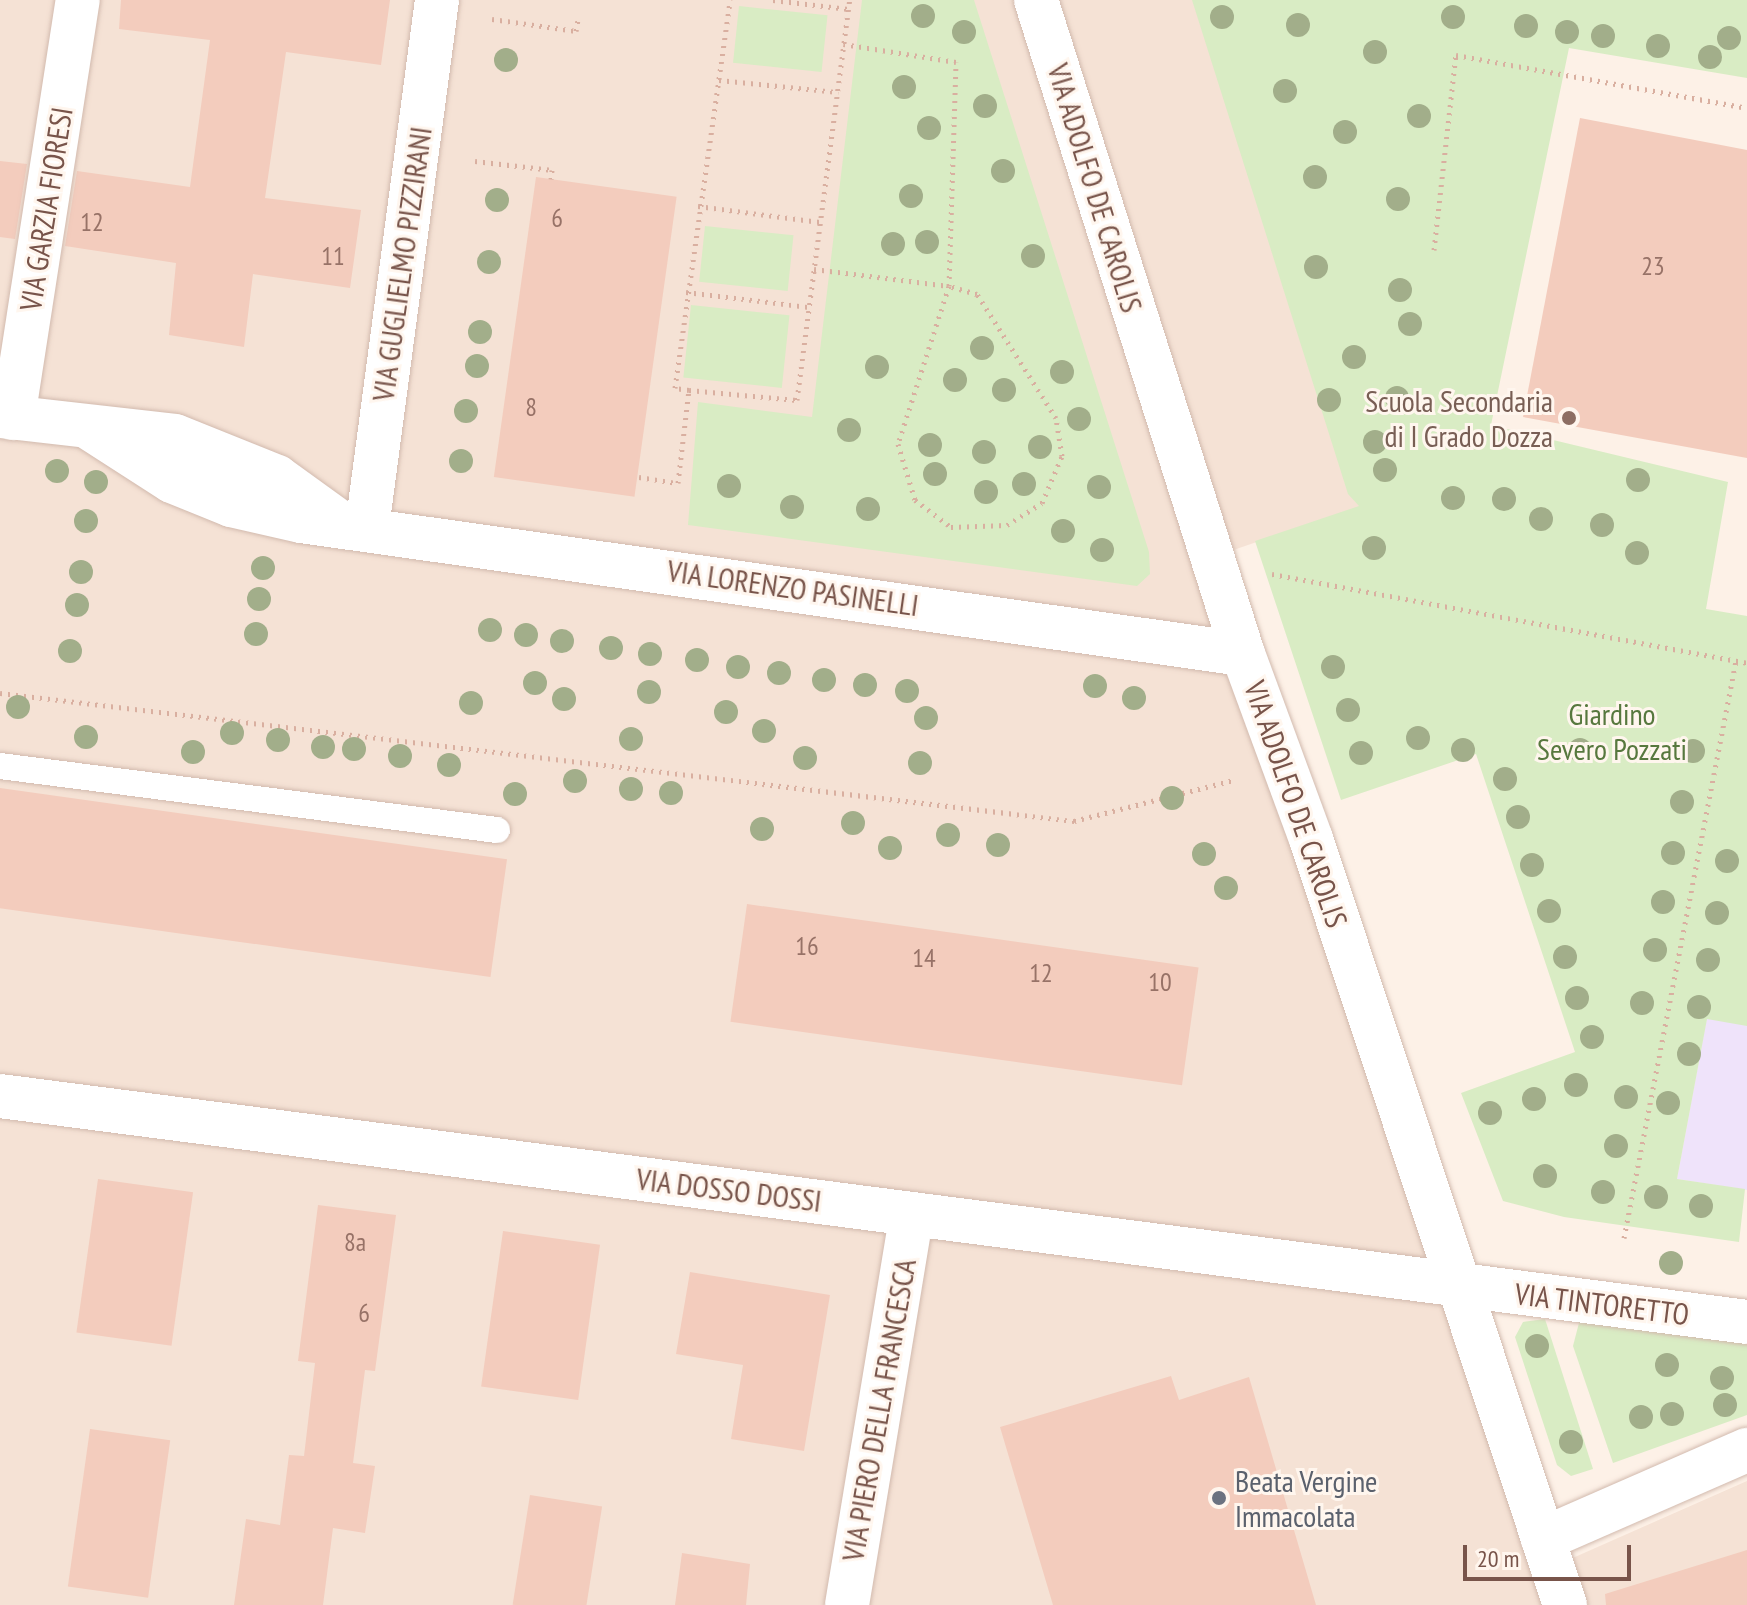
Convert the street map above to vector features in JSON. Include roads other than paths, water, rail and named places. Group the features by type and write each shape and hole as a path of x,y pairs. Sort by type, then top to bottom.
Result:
{"street":[{"name":"VIA GARZIA FIORESI","path":"7,417 78,0"},
{"name":"VIA GUGLIELMO PIZZIRANI","path":"355,526 437,0"},
{"name":"VIA ADOLFO DE CAROLIS","path":"1036,0 1243,654 1311,839 1457,1287 1565,1605"},
{"name":"VIA LORENZO PASINELLI","path":"7,417 91,429 172,481 231,505 355,526 1243,654"},
{"name":"VIA DOSSO DOSSI","path":"0,1096 1457,1287"},
{"name":"VIA PIERO DELLA FRANCESCA","path":"847,1605 912,1214"},
{"name":"VIA TINTORETTO","path":"1457,1287 1747,1322"},
{"path":"1543,1539 1747,1450"}],"lane":[{"path":"0,766 497,830"}],"place":[{"name":"Scuola Secondaria di I Grado Dozza","path":"1569,418"},
{"name":"Beata Vergine Immacolata","path":"1219,1498"}],"park label":[{"name":"Giardino Severo Pozzati","path":"1612,731"}]}
